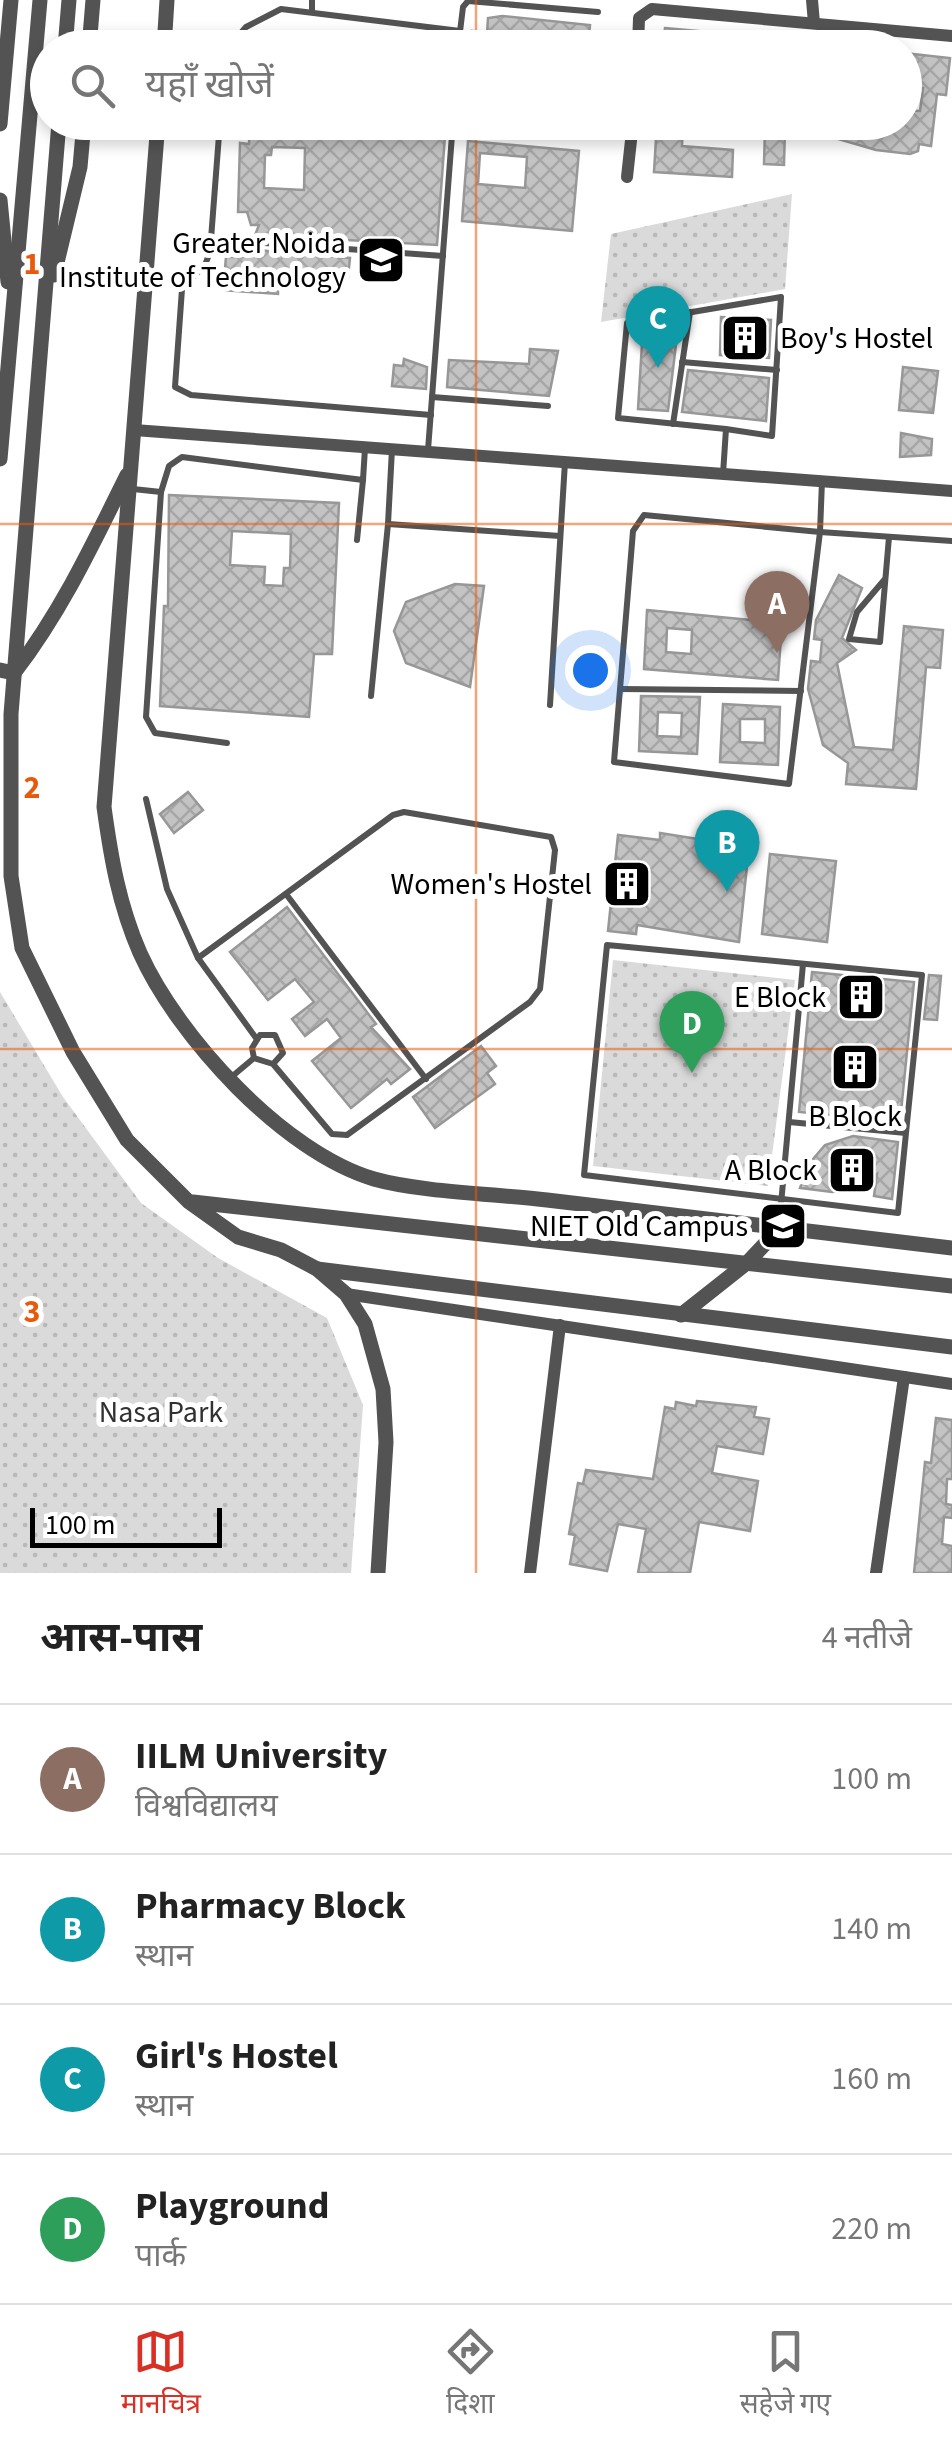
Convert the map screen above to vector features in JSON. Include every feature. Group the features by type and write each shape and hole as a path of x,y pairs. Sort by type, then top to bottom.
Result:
{"street":[{"path":"0,124 11,0"},
{"path":"37,30 40,0"},
{"path":"66,30 69,0"},
{"path":"90,30 93,0"},
{"path":"165,30 167,0"},
{"path":"812,0 814,23"},
{"path":"639,30 639,18 652,10 888,30"},
{"path":"922,33 952,36"},
{"path":"0,459 30,115"},
{"path":"58,140 7,672 6,881 22,948 73,1052 127,1140 189,1202 238,1237 281,1250 317,1269 346,1294 365,1324 382,1390 386,1442 378,1573"},
{"path":"43,324 80,167 82,140"},
{"path":"157,140 104,807 112,868 142,956 176,1011 229,1079 276,1123 374,1179 952,1248"},
{"path":"627,177 631,140"},
{"path":"0,200 12,321"},
{"path":"134,430 952,491"},
{"path":"7,672 82,568 131,467"},
{"path":"0,914 18,922"},
{"path":"189,1202 952,1286"},
{"path":"681,1315 748,1262 779,1229"},
{"path":"317,1269 952,1347"},
{"path":"346,1294 952,1384"},
{"path":"530,1573 560,1325"},
{"path":"876,1573 904,1376"}],"lane":[{"path":"281,0 281,10"},
{"path":"312,0 312,12"},
{"path":"460,30 463,6 468,1 598,12"},
{"path":"243,30 281,10 452,30"},
{"path":"219,140 208,260 180,295 172,381 180,392 431,415"},
{"path":"428,452 452,140"},
{"path":"211,238 443,256"},
{"path":"781,298 777,370 772,436 618,418 627,322 781,298"},
{"path":"673,424 690,312"},
{"path":"682,362 777,370"},
{"path":"432,397 548,406"},
{"path":"723,474 726,429"},
{"path":"357,540 365,447"},
{"path":"371,696 392,449"},
{"path":"227,743 154,733 146,717 162,492 168,466 182,457 363,480"},
{"path":"550,705 565,462"},
{"path":"822,481 820,532 789,784 614,762 633,531 644,515 820,532 952,542"},
{"path":"952,482 952,491"},
{"path":"129,488 162,492"},
{"path":"388,524 560,536"},
{"path":"886,579 857,612 849,639 880,642 886,579 889,537"},
{"path":"621,689 800,691"},
{"path":"146,799 166,889 198,958 256,1038"},
{"path":"198,958 393,815 404,812 552,837 555,850 540,989 530,1002 358,1130 340,1137 326,1128 273,1064"},
{"path":"286,894 426,1079"},
{"path":"607,945 803,964 922,975 898,1212 584,1175 607,945"},
{"path":"779,1229 803,964"},
{"path":"270,1033 282,1042 284,1053 273,1064 262,1064 254,1058 256,1038 270,1033"},
{"path":"229,1079 254,1058"},
{"path":"789,1122 906,1133"}],"green space":[{"path":"792,194 785,289 601,322 611,234"},
{"path":"613,960 795,980 768,1186 593,1166"},
{"name":"Nasa Park","path":"0,992 63,1097 141,1203 218,1258 327,1318 363,1405 351,1573 0,1573"}],"building":[{"path":"488,18 590,25 590,30 487,30"},
{"path":"922,55 950,58 946,95 937,94 931,146 919,144 918,151 910,154 841,140 922,140"},
{"path":"445,140 437,245 255,235 259,225 251,225 247,212 238,212 240,143","holes":["272,147 305,148 304,190 264,188 265,155 271,155"]},
{"path":"656,140 682,140 682,146 733,150 732,177 654,172"},
{"path":"765,140 785,140 784,165 764,164"},
{"path":"468,141 579,151 572,231 462,221","holes":["480,153 527,157 525,188 478,184"]},
{"path":"235,248 350,258 348,277 320,278 310,289 278,285 278,294 223,290 226,257 234,257"},
{"name":"Boy's Hostel","path":"721,317 771,320 769,358 720,355"},
{"path":"643,327 678,328 668,411 638,409"},
{"path":"530,349 558,351 549,396 447,387 449,360 529,364"},
{"path":"404,359 427,367 426,389 392,386 394,365 403,366"},
{"path":"903,367 938,371 933,413 899,410"},
{"path":"688,370 769,378 766,421 682,412"},
{"path":"901,433 932,439 931,455 900,457"},
{"path":"169,495 339,503 332,654 314,654 309,717 160,706 164,606 168,606","holes":["232,531 291,534 290,568 284,568 283,586 264,585 265,567 230,565"]},
{"path":"839,575 862,588 842,638 856,650 837,663 854,747 893,750 904,626 943,630 940,668 926,667 916,789 846,784 848,763 823,745 808,689 811,661 820,662 822,640 814,639 816,620"},
{"path":"455,584 484,586 470,687 406,663 394,631 406,602"},
{"path":"647,610 782,623 778,680 644,669","holes":["667,628 692,630 691,654 666,652"]},
{"path":"641,696 700,697 697,754 639,751","holes":["658,712 682,713 681,737 657,736"]},
{"path":"723,704 780,707 778,765 720,762","holes":["740,719 765,719 765,743 740,742"]},
{"path":"188,792 203,810 174,833 160,814"},
{"path":"660,833 749,847 739,942 637,925 636,934 608,931 618,835 660,840"},
{"path":"770,854 836,861 827,942 762,934"},
{"path":"287,907 376,1024 371,1027 410,1069 391,1084 387,1079 351,1108 312,1061 341,1038 327,1019 305,1036 292,1019 314,1002 295,979 268,1000 230,952"},
{"name":"B Block","path":"812,972 914,982 900,1122 799,1112"},
{"path":"929,975 941,976 937,1020 924,1019"},
{"path":"481,1046 496,1066 487,1073 495,1084 435,1128 413,1097"},
{"name":"A Block","path":"853,1136 898,1142 892,1199 874,1196 877,1174 858,1189 832,1192 800,1188 808,1165 825,1145"},
{"path":"697,1401 756,1407 754,1417 769,1419 763,1454 717,1446 712,1473 758,1481 750,1531 699,1522 690,1573 638,1573 646,1529 618,1524 607,1571 570,1564 575,1535 569,1534 578,1483 583,1484 586,1470 653,1479 665,1407 675,1409 676,1402 696,1406"},
{"path":"936,1418 952,1420 952,1479 947,1479 946,1504 952,1505 952,1518 944,1517 942,1544 952,1546 952,1573 914,1573 925,1462 931,1463"}],"place":[{"name":"Greater Noida Institute of Technology","path":"381,260"},
{"name":"Boy's Hostel","path":"745,338"},
{"name":"Girl's Hostel","path":"658,368"},
{"name":"IILM University","path":"777,653"},
{"name":"Women's Hostel","path":"627,884"},
{"name":"Pharmacy Block","path":"727,892"},
{"name":"E Block","path":"861,997"},
{"name":"B Block","path":"855,1067"},
{"name":"Playground","path":"692,1073"},
{"name":"A Block","path":"852,1170"},
{"name":"NIET Old Campus","path":"783,1226"}]}
